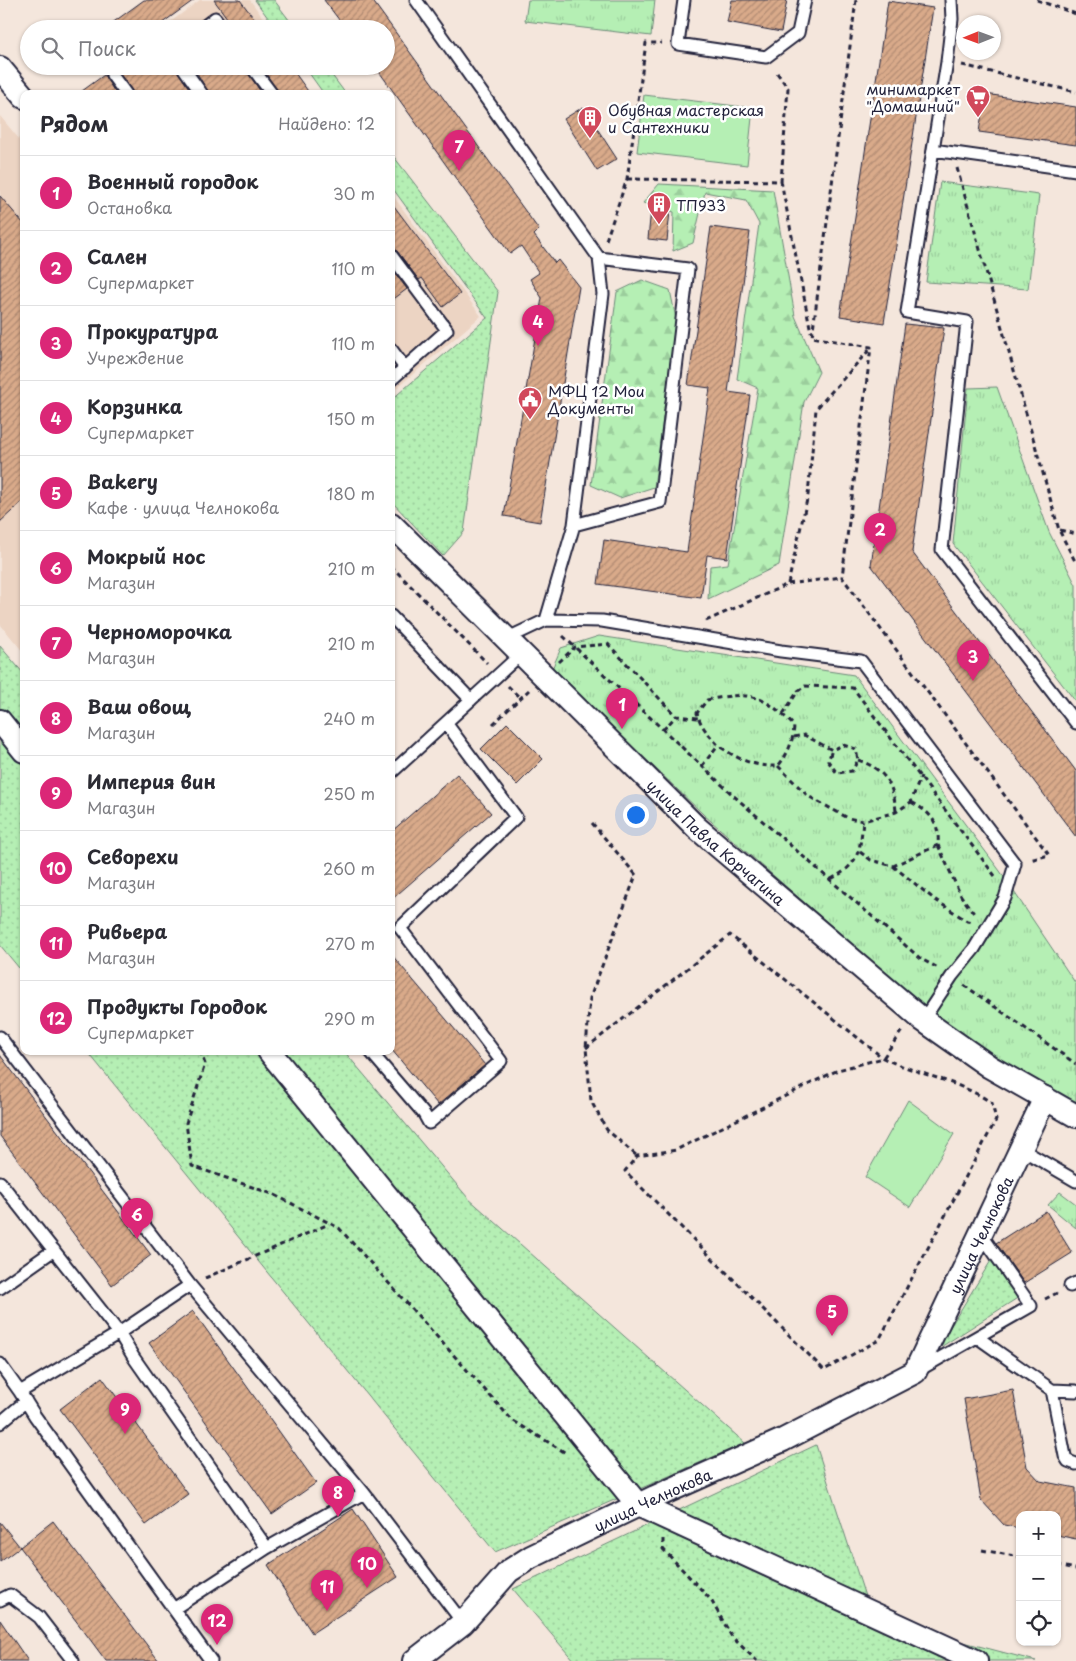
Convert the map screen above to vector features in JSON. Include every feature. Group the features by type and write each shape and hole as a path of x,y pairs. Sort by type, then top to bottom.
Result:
{"street":[{"path":"0,68 20,91"},
{"name":"улица Павла Корчагина","path":"395,528 697,828 919,1017 990,1067 1076,1116"},
{"path":"0,721 20,746"},
{"path":"272,1055 638,1505 976,1661"},
{"name":"улица Челнокова","path":"414,1661 463,1623 509,1571 531,1557 638,1505 783,1440 915,1372 1045,1098"}],"lane":[{"path":"395,769 498,675 514,646 546,620 574,525 603,294 599,258 416,0"},
{"path":"684,0 678,44 766,56 798,33 804,0"},
{"path":"951,0 952,19 946,62 907,312 967,322 942,550 1076,723"},
{"path":"112,75 123,90"},
{"path":"188,75 199,90"},
{"path":"258,75 269,90"},
{"path":"933,150 1076,170"},
{"path":"574,525 660,502 688,269 599,258"},
{"path":"395,260 447,330 395,377"},
{"path":"395,354 405,368"},
{"path":"395,620 471,700"},
{"path":"546,620 602,621 862,661 1015,864 1005,898 974,949 919,1017"},
{"path":"373,1055 429,1122 501,1061 400,928 516,816 446,723"},
{"path":"0,1037 190,1285 364,1493 463,1623"},
{"path":"1021,1149 1076,1181"},
{"path":"0,1182 119,1333 134,1358 266,1548"},
{"path":"981,1234 1031,1306"},
{"path":"0,1288 54,1250"},
{"path":"0,1423 23,1396 190,1285"},
{"name":"улица Челнокова","path":"915,1372 1031,1306"},
{"path":"977,1336 1052,1390 1076,1391"},
{"path":"0,1364 211,1661"},
{"path":"1052,1390 1065,1456 1068,1461 1076,1464"},
{"path":"174,1608 266,1548 364,1493"},
{"path":"0,1600 10,1595 40,1617 73,1661"}],"path":[{"path":"812,337 856,0"},
{"path":"1037,0 1076,14"},
{"path":"599,258 627,179 646,42 678,44"},
{"path":"766,56 788,88 781,181 812,337"},
{"path":"946,62 1076,92"},
{"path":"953,153 1059,530 1076,563"},
{"path":"627,179 781,181"},
{"path":"812,337 871,347"},
{"path":"871,347 842,577 1049,855 1015,864"},
{"path":"788,584 808,496 816,409 871,347"},
{"path":"1059,530 1076,534"},
{"path":"395,570 498,675"},
{"path":"680,633 788,584 842,577"},
{"path":"546,620 702,766 830,880 922,958 952,976 1076,1064"},
{"path":"575,647 608,644 676,716 698,718"},
{"path":"493,724 544,676"},
{"path":"783,714 798,691 805,686 853,688 921,776 966,841 999,882"},
{"path":"736,694 753,696 783,714 794,726 794,737 786,756 778,766 760,767 735,757 718,745 701,728 698,718 697,713 707,700 736,694"},
{"path":"663,730 676,716"},
{"path":"794,737 804,735 832,750"},
{"path":"702,766 718,745"},
{"path":"843,745 856,749 858,760 852,771 837,772 828,761 832,750 843,745"},
{"path":"858,760 881,770 890,781 896,812"},
{"path":"778,766 808,796 848,818 863,821 896,812 911,802 921,776"},
{"path":"860,852 871,860 893,866 934,899 967,921 980,922 961,896 938,845 939,831 927,811 911,802"},
{"path":"830,880 846,871 860,852 863,821"},
{"path":"592,822 636,875 590,998 586,1048 591,1101 607,1130 637,1156"},
{"path":"893,866 938,845"},
{"path":"586,1048 730,935 883,1058 899,1066 976,1092 992,1103 996,1120 879,1340 824,1370 624,1170 637,1156 676,1150 838,1070 883,1058 919,1017"},
{"path":"202,1055 205,1064 186,1123 192,1166 275,1195 339,1228 512,1420 575,1456"},
{"path":"190,1285 330,1223"},
{"path":"1031,1306 1073,1285"},
{"path":"664,1530 664,1549 711,1600 732,1637 757,1661"},
{"path":"982,1550 1016,1557"},
{"path":"1061,1566 1076,1569"}],"shaded area":[{"path":"200,0 250,0 264,20 173,20"},
{"path":"0,116 20,140 20,648 0,624"},
{"path":"395,198 481,316 395,390"}],"green space":[{"path":"255,0 274,0 289,20 269,20"},
{"path":"528,0 655,0 651,36 525,21"},
{"path":"310,75 332,75 343,90 321,90"},
{"path":"644,95 753,108 747,165 637,152"},
{"path":"395,158 498,292 464,532 443,556 395,505 395,397 487,318 395,192"},
{"path":"940,182 1039,195 1028,289 926,282"},
{"path":"659,184 773,190 795,316 819,372 804,402 779,565 708,599 710,566 728,564 758,388 737,379 759,224 746,200 705,192 693,243 673,251 674,212 643,203"},
{"path":"642,280 670,290 676,319 654,487 620,498 591,485 617,292"},
{"path":"997,387 1049,532 1076,585 1076,702 953,544 968,388"},
{"path":"599,636 854,675 1000,871 1076,984 1076,1106 948,1028 704,815 552,669 561,648"},
{"path":"0,646 20,669 20,969 0,945"},
{"path":"90,1055 347,1055 468,1198 745,1443 495,1552"},
{"path":"908,1100 954,1134 910,1207 865,1177"},
{"path":"1060,1192 1076,1204 1076,1228 1048,1205"},
{"path":"992,1259 1019,1297 936,1350"},
{"path":"816,1445 872,1618 1036,1661 574,1661 513,1589"}],"building":[{"path":"144,0 194,0 166,20 116,20"},
{"path":"214,0 240,0 255,20 228,20"},
{"path":"324,0 372,0 387,20 339,20"},
{"path":"732,0 787,0 781,32 727,22"},
{"path":"888,1 933,8 884,323 840,316"},
{"path":"395,32 539,230 534,235 555,263 558,260 579,287 540,522 504,516 542,298 530,279 539,273 521,246 510,254 395,94 395,90 392,90 381,75 395,75"},
{"path":"104,75 113,90 83,90"},
{"path":"120,75 180,75 190,90 130,90"},
{"path":"198,75 250,75 259,90 207,90"},
{"path":"267,75 296,75 307,90 276,90"},
{"path":"985,94 1076,107 1076,145 979,132"},
{"name":"Обувная мастерская и Сантехники","path":"583,107 617,159 597,171 564,119"},
{"path":"0,196 20,219 20,504 0,522"},
{"path":"395,207 460,294 443,307 422,278 419,280 395,250"},
{"name":"ТП933","path":"651,209 670,211 667,241 648,239"},
{"path":"711,227 750,232 728,392 750,395 727,558 707,555 701,598 598,584 604,540 687,552 710,388 688,385"},
{"path":"395,273 407,289 395,298"},
{"path":"905,324 944,328 912,552 1076,771 1076,837 871,565"},
{"path":"507,723 543,759 517,785 481,749"},
{"path":"457,774 491,813 395,897 395,828"},
{"path":"395,959 485,1065 438,1105 395,1054"},
{"path":"0,1055 151,1255 112,1285 0,1136"},
{"path":"1046,1211 1072,1253 1024,1283 996,1243"},
{"path":"193,1311 316,1483 272,1514 149,1343"},
{"path":"102,1377 188,1494 146,1525 60,1409"},
{"path":"1013,1390 1027,1467 1040,1481 1076,1488 1076,1539 1061,1536 1061,1511 1016,1511 1016,1527 1004,1525 981,1500 964,1399"},
{"path":"353,1509 398,1577 312,1633 268,1565"},
{"path":"53,1521 159,1661 106,1661 20,1547"},
{"path":"0,1522 20,1547 0,1562"},
{"path":"0,1620 15,1642 28,1661 0,1661"}],"place":[{"name":"минимаркет \"Домашний\"","path":"978,118"},
{"name":"Обувная мастерская и Сантехники","path":"590,139"},
{"name":"Черноморочка","path":"459,171"},
{"name":"ТП933","path":"659,225"},
{"name":"Корзинка","path":"538,346"},
{"name":"МФЦ 12 Мои Документы","path":"530,420"},
{"name":"Сален","path":"880,554"},
{"name":"Прокуратура","path":"973,681"},
{"name":"Военный городок","path":"622,729"},
{"name":"Мокрый нос","path":"137,1239"},
{"name":"Bakery","path":"832,1336"},
{"name":"Империя вин","path":"125,1434"},
{"name":"Ваш овощ","path":"338,1517"},
{"name":"Севорехи","path":"367,1588"},
{"name":"Ривьера","path":"327,1611"},
{"name":"Продукты Городок","path":"217,1645"}]}
